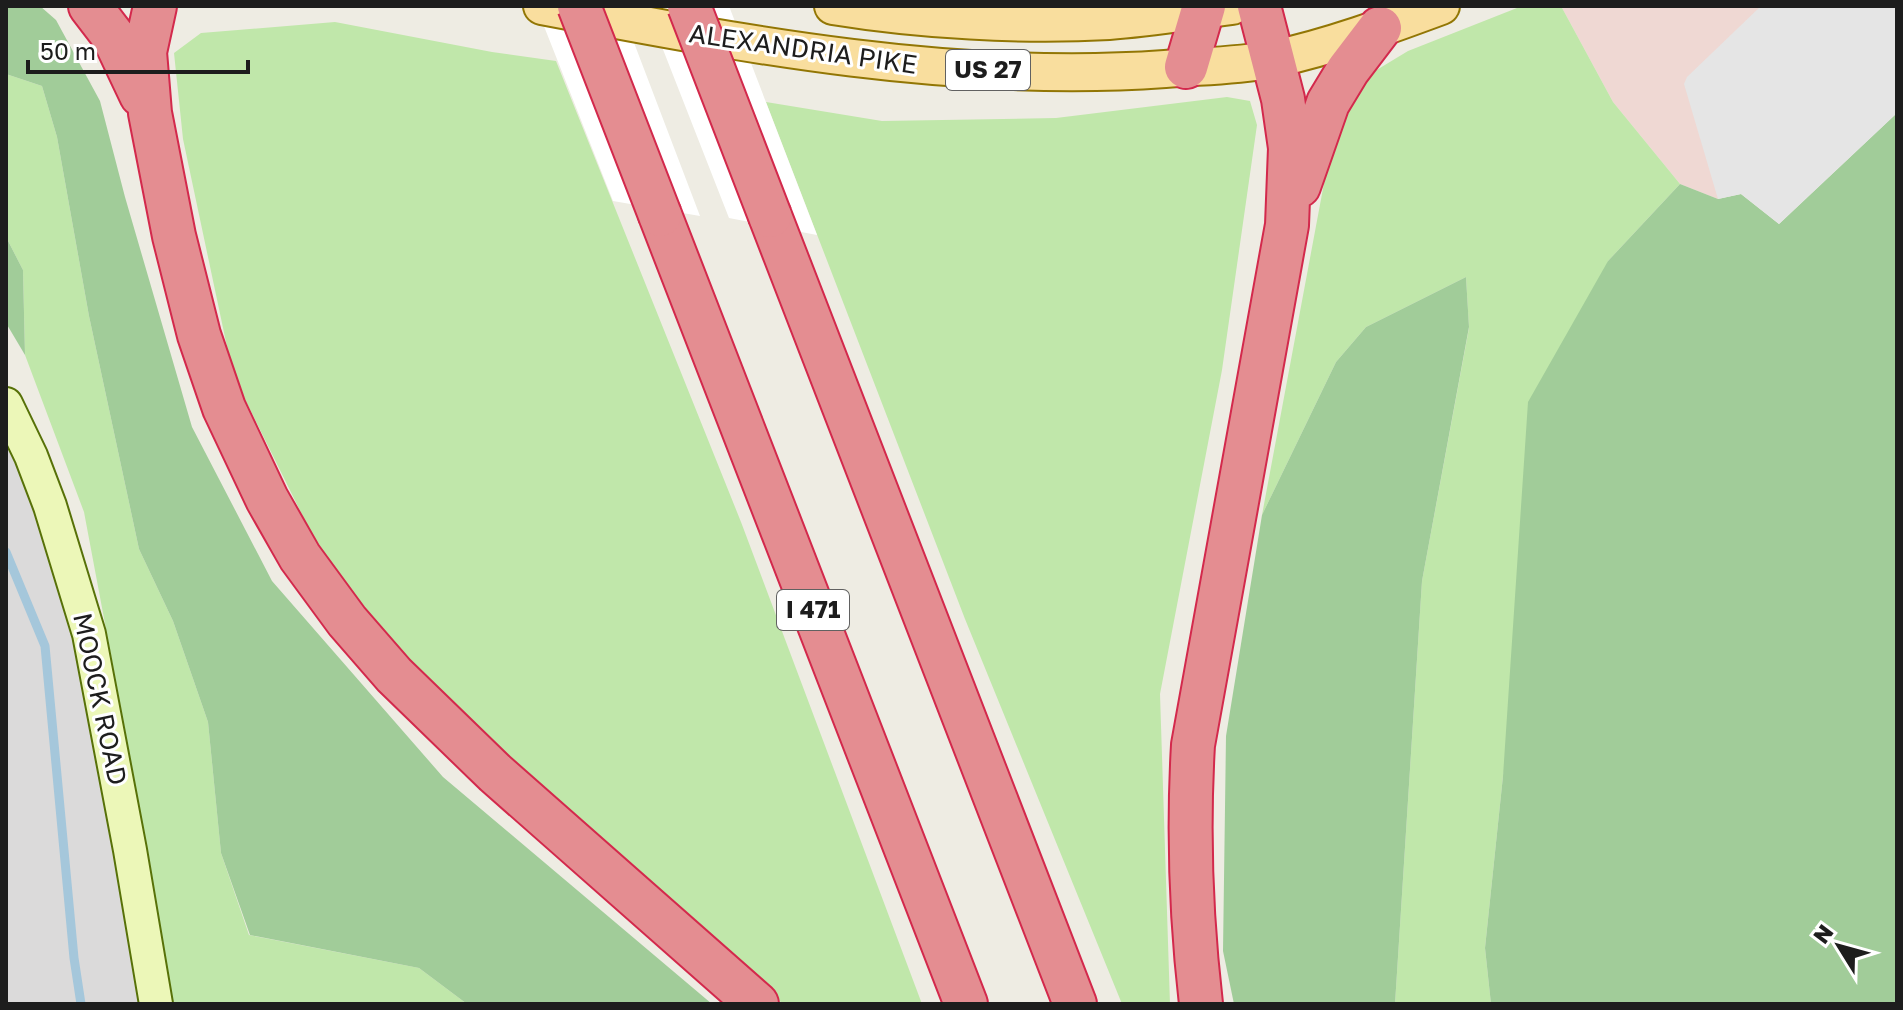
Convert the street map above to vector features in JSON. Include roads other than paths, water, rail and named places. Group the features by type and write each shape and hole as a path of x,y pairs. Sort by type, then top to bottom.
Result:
{"highway":[{"path":"90,6 113,36 150,113"},
{"path":"155,6 145,52 150,113 174,236 199,335 224,408 267,499 300,557 347,621 394,675 495,773 757,1004"},
{"name":"I 471","path":"579,6 966,1004"},
{"path":"689,6 1075,1004"},
{"path":"1201,1004 1192,880 1190,798 1193,745 1287,225 1290,148 1283,99 1259,6"},
{"path":"1186,67 1213,7"},
{"path":"1287,225 1328,103 1380,28"}],"main road":[{"name":"ALEXANDRIA PIKE","path":"542,6 743,44 944,68 1103,73 1273,59 1380,28 1441,6"},
{"name":"ALEXANDRIA PIKE","path":"833,6 937,18 1025,21 1109,21 1213,7"},
{"name":"MOOCK ROAD","path":"6,404 50,506 89,634 156,1004"}],"waterway":[{"path":"6,552 45,646 81,1004"}]}
